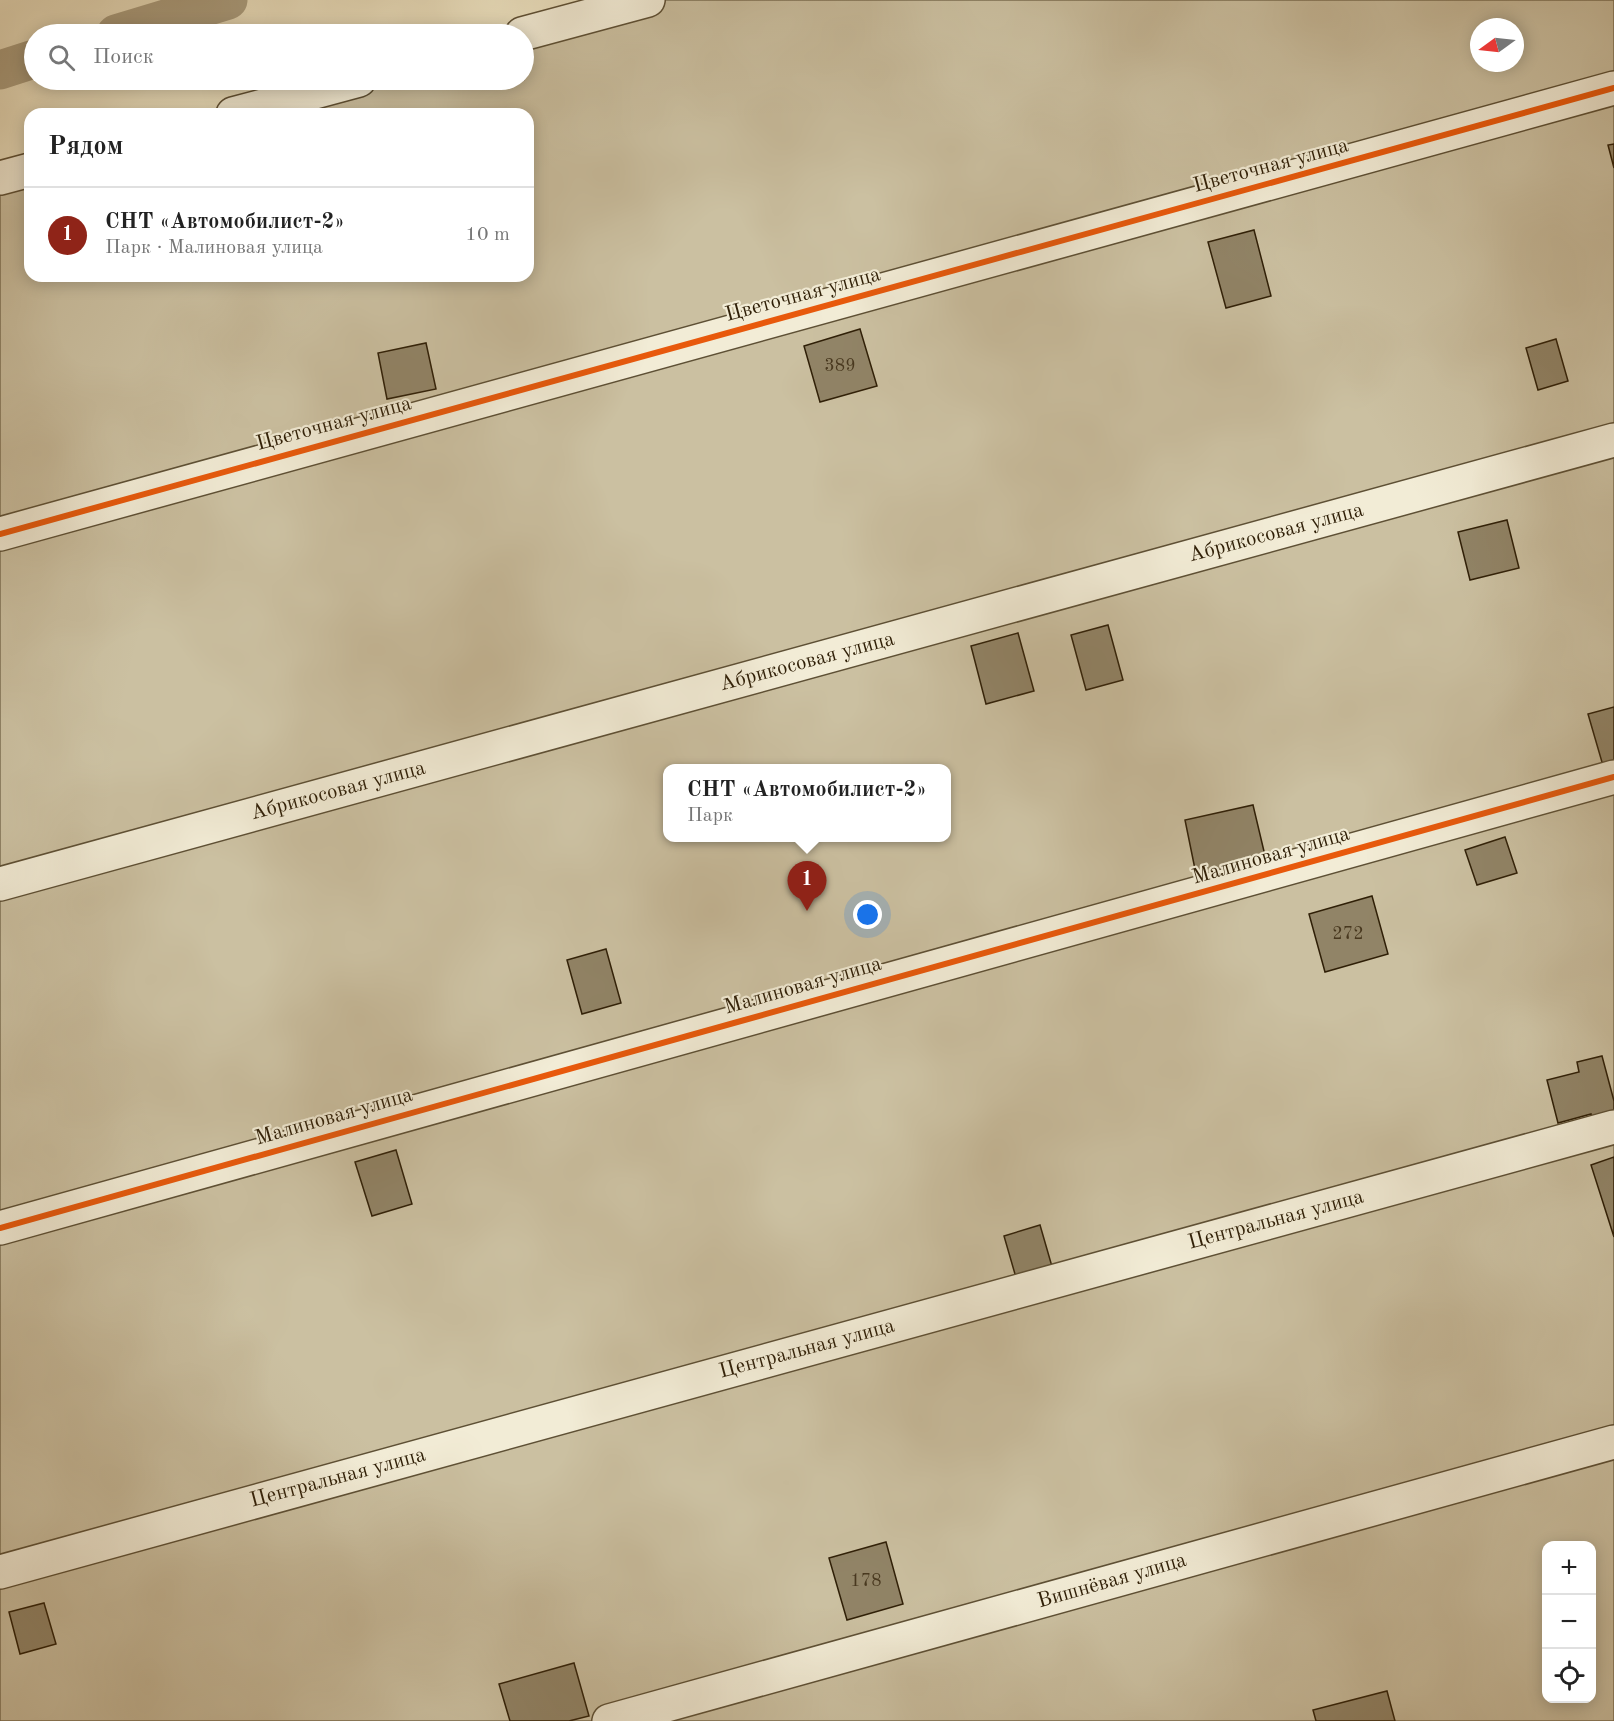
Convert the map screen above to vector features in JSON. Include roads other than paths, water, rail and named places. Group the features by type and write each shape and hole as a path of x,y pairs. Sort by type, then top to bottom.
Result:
{"street":[{"path":"534,31 648,0"},
{"name":"Цветочная улица","path":"0,534 1614,88"},
{"path":"255,108 322,90"},
{"path":"0,178 24,172"},
{"name":"Абрикосовая улица","path":"0,884 1614,440"},
{"name":"Малиновая улица","path":"0,1228 1614,777"},
{"name":"Центральная улица","path":"0,1572 1614,1127"},
{"name":"Вишнёвая улица","path":"609,1721 1614,1442"}],"waterway":[{"path":"149,24 228,0"},
{"path":"0,70 24,62"}],"place":[{"name":"СНТ «Автомобилист-2»","path":"807,911"}]}
